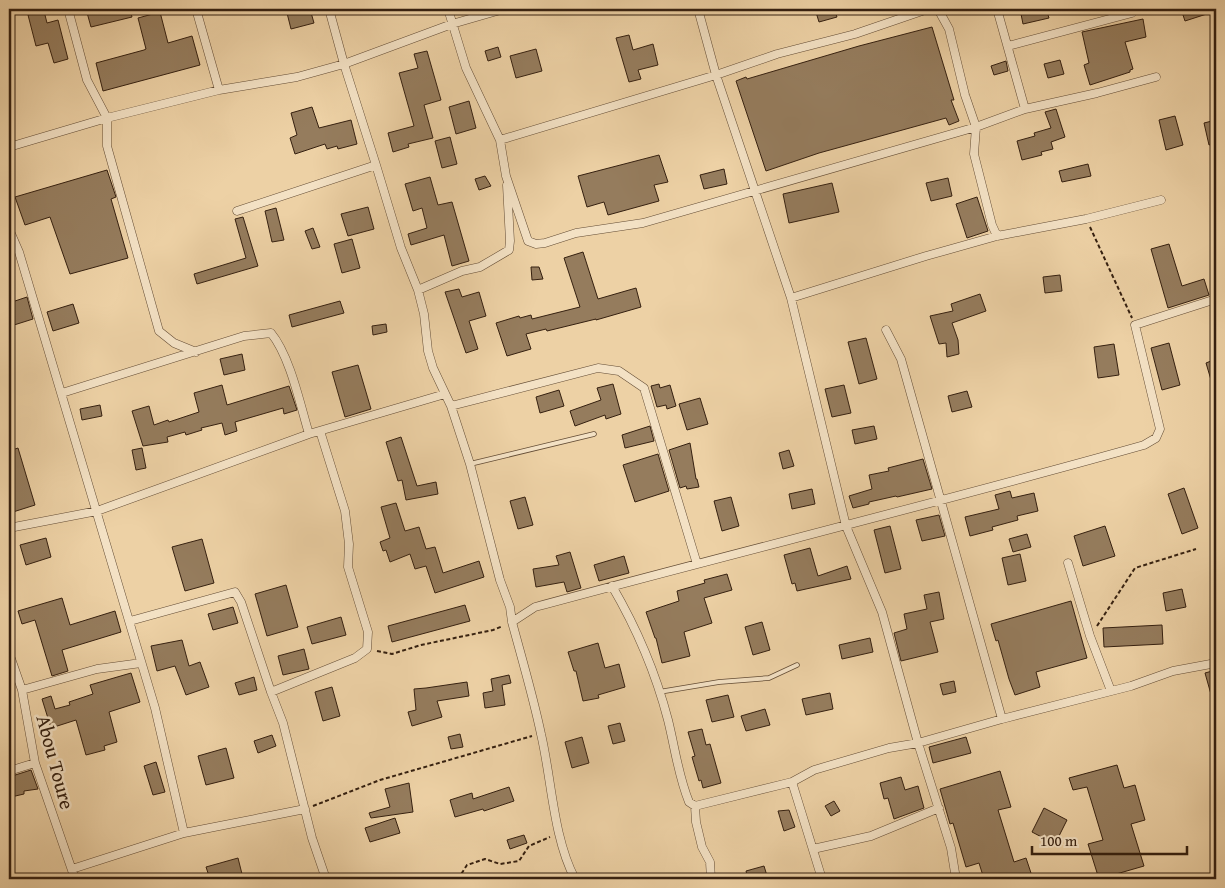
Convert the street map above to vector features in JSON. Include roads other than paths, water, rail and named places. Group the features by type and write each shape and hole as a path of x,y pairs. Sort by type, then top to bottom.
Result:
{"street":[{"path":"68,9 87,80 107,118 106,146 159,331 174,343 196,352"},
{"path":"196,9 219,90"},
{"path":"329,9 344,64 401,248 418,290 424,314 428,351 451,406 470,464 500,580 510,607 512,622 541,733 559,833 568,866 575,879"},
{"path":"418,290 462,272 480,267 509,250 510,241 506,176 500,140 466,68 448,9"},
{"path":"9,147 107,118 219,90 297,77 344,64 452,24 504,9"},
{"path":"698,9 716,75 791,298 846,526 882,612 918,743 951,848 956,879"},
{"path":"500,140 716,75 777,54 855,34 928,9"},
{"path":"938,9 949,29 960,80 976,127 974,154 992,225 997,236"},
{"path":"998,9 1025,109"},
{"path":"1008,46 1132,13"},
{"path":"506,176 528,241 536,244 545,243 576,233 643,222 976,127 1025,109 1097,93 1156,77"},
{"path":"237,211 376,165"},
{"path":"791,298 997,236 1086,219 1161,200"},
{"path":"9,229 19,252 130,621 155,708 184,833"},
{"path":"512,622 535,607 846,526 1144,445 1156,438 1160,429 1135,325 1216,299"},
{"path":"886,330 902,359 1002,719"},
{"path":"62,393 244,336 271,333 279,343 286,359 309,434"},
{"path":"451,406 598,368 620,371 644,388 697,564"},
{"path":"9,528 97,511 309,434 445,394"},
{"path":"271,692 355,658 367,649 368,632 348,567 349,544 344,511 320,431"},
{"path":"1068,563 1090,636 1111,691"},
{"path":"612,586 625,608 659,692 681,777 689,802 695,806 792,782 814,770 889,748 918,743 1131,686 1173,671 1216,663"},
{"path":"130,621 235,592 241,602 283,723 312,838 326,879"},
{"name":"Abou Toure","path":"9,653 22,690 35,763 75,879"},
{"path":"22,690 97,669 141,663"},
{"path":"9,771 35,763"},
{"path":"792,782 822,879"},
{"path":"695,806 696,822 702,847 710,862 711,879"},
{"path":"812,849 871,836 939,808"},
{"path":"72,869 184,833 305,809"}],"lane":[{"path":"470,464 594,434"},
{"path":"659,692 719,682 769,678 797,665"}]}
